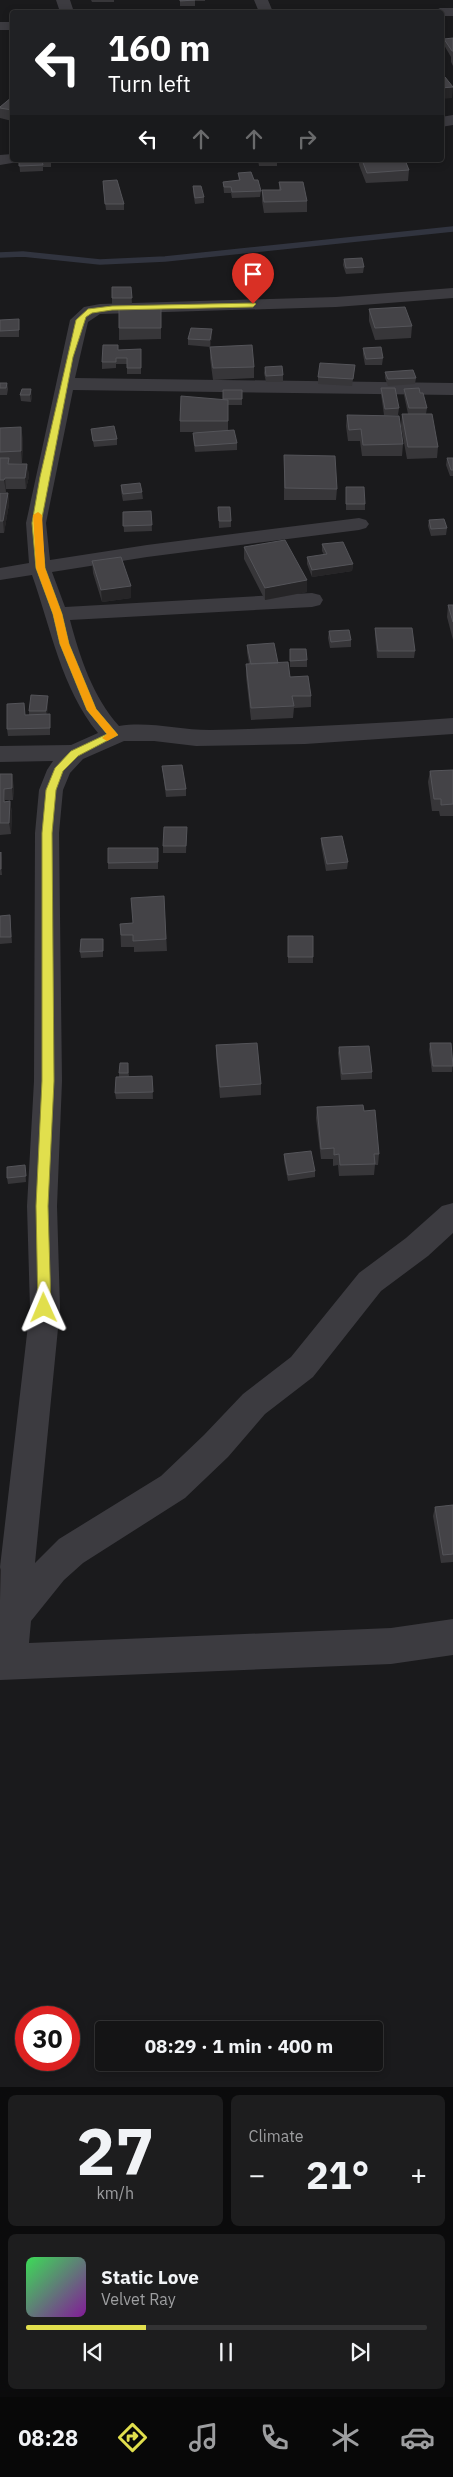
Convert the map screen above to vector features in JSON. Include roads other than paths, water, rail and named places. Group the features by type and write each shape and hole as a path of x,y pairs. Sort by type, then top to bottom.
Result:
{"street":[{"path":"113,735 92,710 65,644 57,614 40,568 36,523 44,477 80,320 90,311 100,309 336,302 453,293"},
{"path":"65,384 453,390"},
{"path":"0,574 147,551 359,524"},
{"path":"57,614 312,600"},
{"path":"453,726 306,736 196,738 154,733 113,735 75,753 59,770 51,790 47,833 48,1081 42,1206 44,1308 14,1614 5,1661 391,1646 453,1637"},
{"path":"0,754 75,753"},
{"path":"14,1614 52,1568 71,1552 173,1487 216,1446 254,1404 302,1367 370,1282 417,1247 453,1215"}],"waterway":[{"path":"0,255 23,254 100,262 165,259 453,229"}]}
